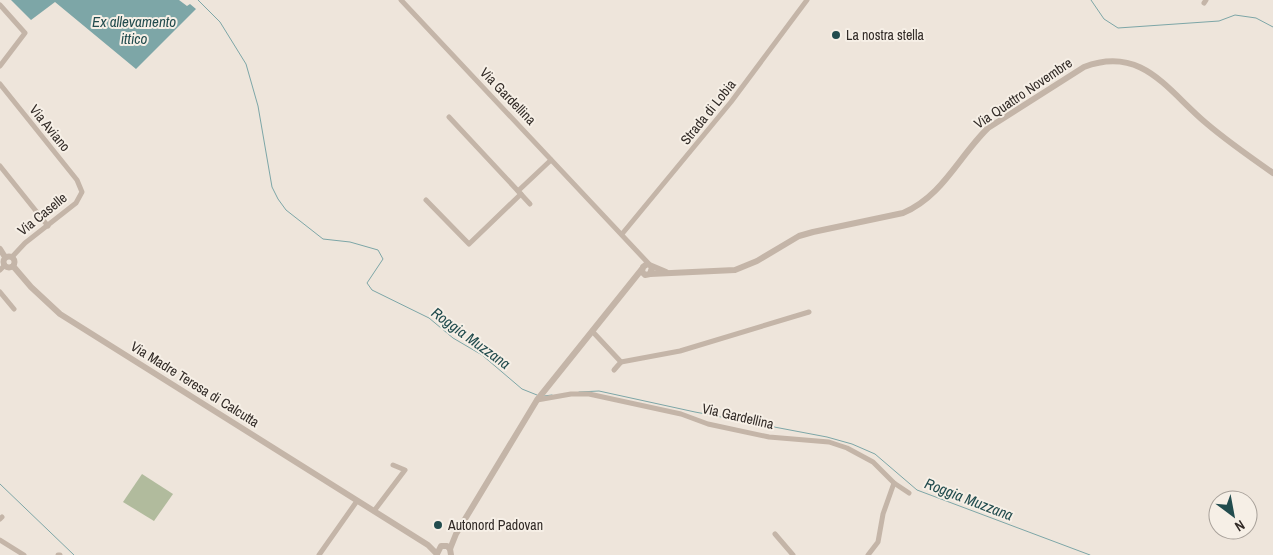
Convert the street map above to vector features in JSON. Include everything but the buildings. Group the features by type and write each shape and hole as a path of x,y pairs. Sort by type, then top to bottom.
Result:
{"street":[{"name":"Via Gardellina","path":"401,0 639,252 647,269"},
{"name":"Strada di Lobia","path":"622,234 730,102 807,0"},
{"path":"0,5 25,33 0,66"},
{"name":"Via Quattro Novembre","path":"647,269 672,274 735,270 813,232 903,213 918,207 931,198 976,139 988,128 1084,67 1096,62 1127,62 1148,71 1206,124 1273,173"},
{"name":"Via Aviano","path":"0,84 81,187"},
{"path":"449,117 530,204"},
{"path":"426,200 469,244 551,160"},
{"path":"0,166 48,226"},
{"name":"Via Caselle","path":"9,257 76,203 81,197 81,187"},
{"path":"0,248 15,261 13,266 2,268"},
{"path":"2,268 9,257"},
{"name":"Via Madre Teresa di Calcutta","path":"13,266 31,287 60,314 428,545 437,555"},
{"path":"441,546 451,552 456,534 547,386 631,284 647,269"},
{"path":"0,292 14,310"},
{"path":"614,370 621,362 680,351 809,312"},
{"path":"592,331 621,362"},
{"name":"Via Gardellina","path":"539,398 589,394 681,414 708,424 769,437 829,442 847,448 872,462 894,483 909,493"},
{"path":"374,511 405,470 393,465"},
{"path":"868,555 878,542 882,514 894,483"},
{"path":"319,555 357,501"},
{"path":"437,555 441,546 456,534"},
{"path":"775,534 792,555"},
{"path":"0,540 24,555"},
{"name":"Via Madre Teresa di Calcutta","path":"428,545 441,546"}],"green space":[{"path":"142,474 173,494 154,521 123,502"}],"water":[{"name":"Ex allevamento ittico","path":"11,0 179,0 187,6 190,4 196,9 136,69 55,2 31,20"}],"waterway":[{"name":"Roggia Muzzana","path":"198,0 220,22 246,64 258,106 272,187 286,210 323,239 350,242 378,250 383,259 367,283 372,290 429,318 453,338 482,355 522,389 537,395"},
{"path":"1091,0 1104,19 1118,28 1219,21 1235,15 1256,18 1273,27"},
{"name":"Roggia Muzzana","path":"579,392 599,391 695,412 827,437 852,444 875,454 917,490 1090,555"},
{"name":"Roggia Muzzana","path":"544,396 552,395"},
{"path":"0,484 74,555"}],"place":[{"name":"La nostra stella","path":"836,35"},
{"name":"Autonord Padovan","path":"438,525"}]}
